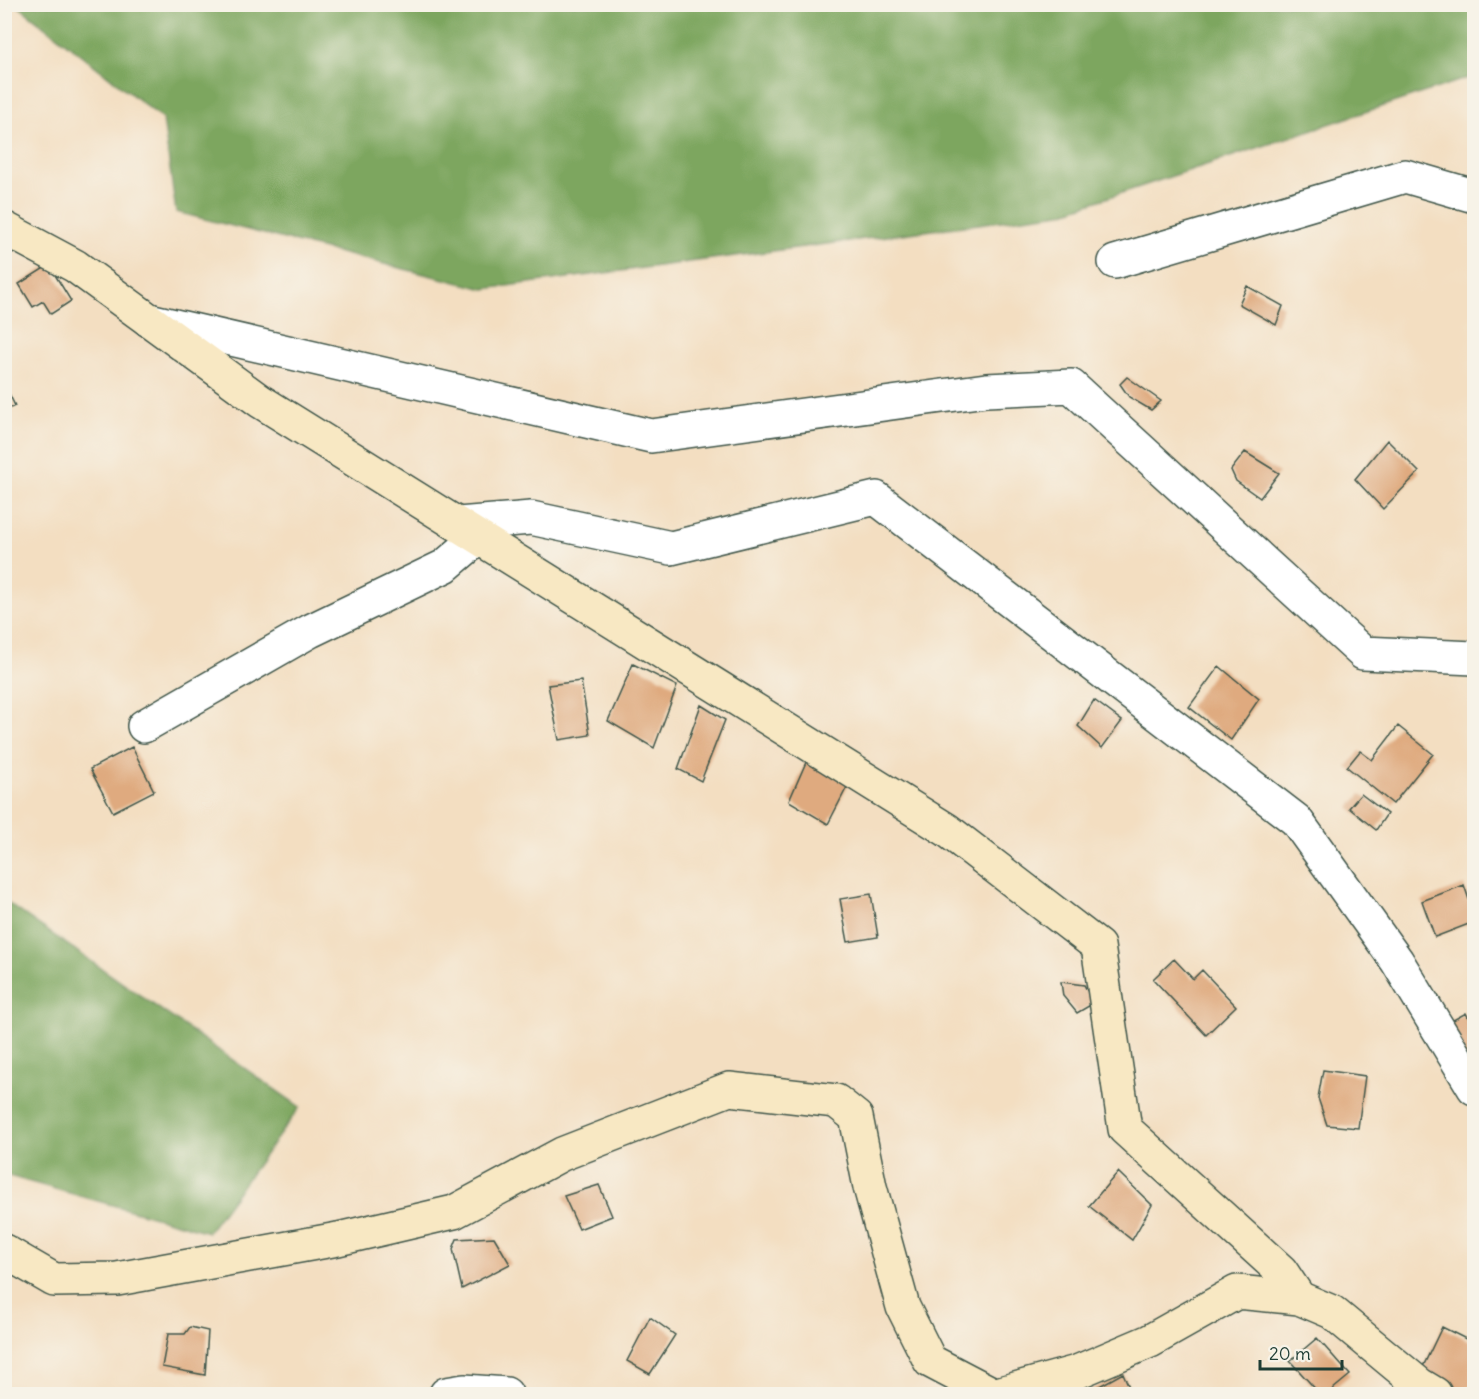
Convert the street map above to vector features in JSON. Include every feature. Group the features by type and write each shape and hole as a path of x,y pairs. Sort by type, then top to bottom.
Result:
{"street":[{"path":"1115,262 1405,176 1474,196"},
{"path":"4,228 75,266 260,401 947,830 1098,946 1125,1129 1281,1270 1299,1298"},
{"path":"149,320 651,436 986,390 1071,386 1363,653 1474,658"},
{"path":"144,726 310,631 445,566 469,530 531,518 671,548 876,498 1296,820 1397,961 1474,1088"},
{"path":"4,1251 54,1280 117,1279 338,1239 454,1212 562,1154 729,1089 836,1101 856,1118 870,1187 903,1307 930,1361 995,1395 1077,1372 1139,1345 1237,1292 1299,1298 1332,1312 1435,1395"},
{"path":"446,1395 464,1390 506,1395"}],"green space":[{"path":"17,5 1474,5 1474,76 1061,213 484,289 176,212 163,119"},
{"path":"5,901 300,1107 208,1232 5,1175"}],"building":[{"path":"49,265 71,301 51,314 43,301 33,307 19,284"},
{"path":"1247,286 1283,306 1276,325 1239,304"},
{"path":"1127,377 1161,401 1151,410 1129,397 1120,384"},
{"path":"4,383 15,406 4,411"},
{"path":"1387,440 1419,472 1383,509 1355,479"},
{"path":"1245,452 1279,473 1260,498 1236,481 1231,470"},
{"path":"633,664 677,686 654,748 608,721"},
{"path":"1219,666 1259,699 1231,740 1189,707"},
{"path":"581,681 590,735 559,740 548,685"},
{"path":"1094,700 1122,721 1102,748 1078,726"},
{"path":"701,705 725,720 701,781 678,769"},
{"path":"1398,726 1433,754 1393,804 1347,767 1360,751 1372,760"},
{"path":"132,747 154,791 113,812 90,769"},
{"path":"807,760 849,783 828,824 789,801"},
{"path":"1361,794 1387,814 1376,830 1349,808"},
{"path":"1464,885 1474,914 1474,922 1435,937 1422,901"},
{"path":"871,894 878,937 848,942 840,899"},
{"path":"1174,959 1193,979 1202,970 1236,1006 1206,1035 1153,979"},
{"path":"1061,982 1084,985 1094,1003 1077,1013 1063,996"},
{"path":"1466,1013 1474,1029 1474,1079 1444,1025"},
{"path":"1323,1070 1365,1076 1358,1128 1327,1125 1318,1098"},
{"path":"1118,1172 1152,1205 1132,1240 1089,1206"},
{"path":"599,1185 612,1216 579,1229 564,1196"},
{"path":"494,1237 510,1264 462,1289 453,1249 457,1239"},
{"path":"650,1317 675,1335 650,1374 627,1361"},
{"path":"190,1327 208,1331 205,1375 162,1367 168,1334 185,1334"},
{"path":"1442,1327 1474,1343 1474,1378 1466,1394 1458,1394 1419,1375"},
{"path":"1317,1338 1350,1375 1327,1394 1320,1394 1290,1361"},
{"path":"1123,1373 1132,1394 1085,1394"}]}
